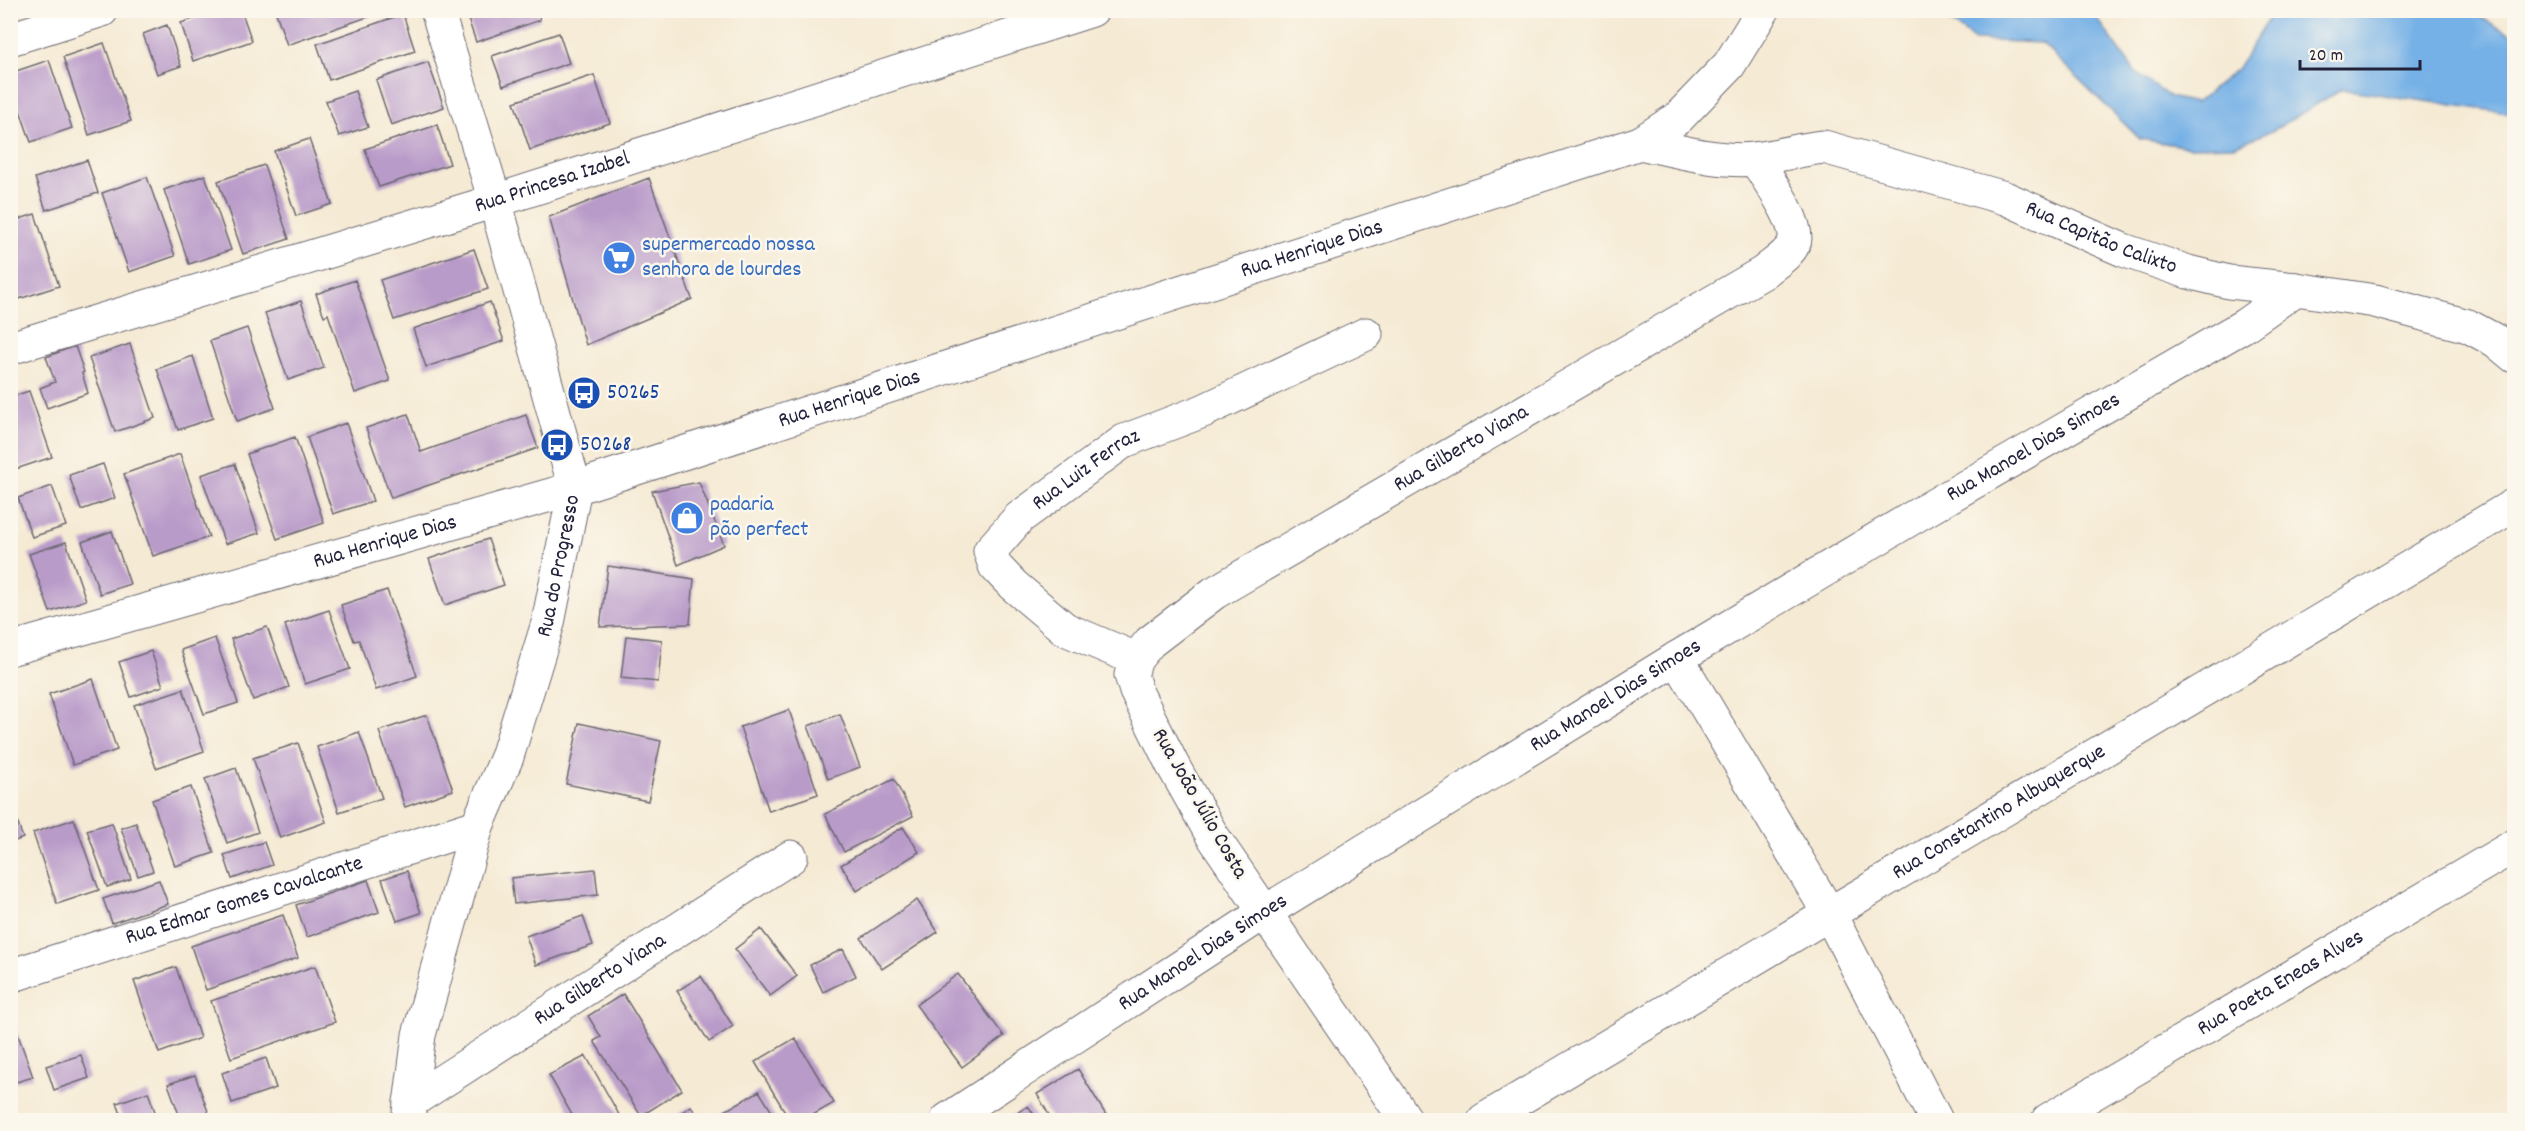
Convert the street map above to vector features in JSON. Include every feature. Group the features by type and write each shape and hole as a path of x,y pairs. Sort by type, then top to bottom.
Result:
{"street":[{"path":"10,39 102,10"},
{"name":"Rua do Progresso","path":"409,1111 418,1035 477,826 507,757 548,623 575,488 495,201 437,10"},
{"name":"Rua Princesa Izabel","path":"10,348 495,201 1092,10"},
{"path":"1640,143 1678,118 1729,65 1763,10"},
{"name":"Rua Henrique Dias","path":"10,649 575,488 1640,143 1684,152"},
{"name":"Rua Capitão Calixto","path":"1684,152 1755,159 1800,149 1824,147 2005,198 2122,250 2188,272 2229,282 2375,301 2468,326 2496,341 2514,356"},
{"name":"Rua Gilberto Viana","path":"1136,659 1150,642 1214,593 1764,272 1794,245 1796,238 1785,209 1755,159"},
{"name":"Rua Manoel Dias Simoes","path":"947,1120 1264,912 1677,658 1917,515 2246,325 2296,289"},
{"name":"Rua Luiz Ferraz","path":"1136,659 1065,629 1013,585 995,566 990,551 1018,518 1124,441 1203,411 1366,334"},
{"name":"Rua Constantino Albuquerque","path":"1484,1120 2514,505"},
{"path":"1677,658 1830,915 1936,1120"},
{"name":"Rua João Júlio Costa","path":"1136,659 1131,675 1145,712 1212,835 1406,1120"},
{"name":"Rua Edmar Gomes Cavalcante","path":"10,976 477,826"},
{"name":"Rua Poeta Eneas Alves","path":"2048,1120 2514,846"},
{"name":"Rua Gilberto Viana","path":"409,1111 791,857"}],"water":[{"path":"1936,11 2092,11 2136,73 2170,97 2196,103 2238,68 2273,11 2469,11 2514,36 2514,114 2342,89 2274,130 2234,146 2189,147 2140,139 2042,43 1975,40"}],"building":[{"path":"219,10 241,10 252,41 193,61 181,23"},
{"path":"275,10 385,10 385,11 287,45"},
{"path":"465,10 537,10 540,20 476,42"},
{"path":"403,14 415,51 329,80 317,44"},
{"path":"167,25 181,66 157,74 143,34"},
{"path":"559,33 569,63 503,86 492,56"},
{"path":"104,43 131,121 89,135 63,57"},
{"path":"49,60 72,128 31,142 10,82 10,73"},
{"path":"428,62 444,107 391,125 376,80"},
{"path":"594,75 610,123 530,150 514,102"},
{"path":"355,91 368,127 339,136 326,101"},
{"path":"437,125 450,164 379,187 365,149"},
{"path":"309,139 332,204 296,216 274,151"},
{"path":"87,160 98,193 46,210 35,178"},
{"path":"264,165 289,239 243,254 218,181"},
{"path":"205,175 231,250 189,264 164,190"},
{"path":"147,177 175,256 129,272 102,193"},
{"name":"supermercado nossa senhora de lourdes","path":"649,178 692,299 586,345 549,217"},
{"path":"35,214 59,286 10,302 10,222"},
{"path":"474,249 488,289 394,320 380,280"},
{"path":"355,280 390,381 355,393 328,314 324,316 316,294"},
{"path":"301,301 324,368 288,380 265,313"},
{"path":"490,302 504,341 426,367 413,329"},
{"path":"247,328 275,408 237,421 210,341"},
{"path":"130,344 155,418 115,432 89,358"},
{"path":"75,346 88,393 47,408 40,388 55,382 46,357"},
{"path":"193,356 213,418 178,430 157,369"},
{"path":"29,391 52,457 10,471 10,397"},
{"path":"408,414 421,452 526,415 538,448 391,498 366,428"},
{"path":"346,423 373,501 333,514 307,437"},
{"path":"295,437 324,523 277,539 247,454"},
{"path":"180,454 209,537 153,556 124,474"},
{"path":"103,464 115,498 81,510 69,475"},
{"path":"235,464 259,533 225,544 201,475"},
{"name":"padaria pão perfect","path":"699,482 724,545 678,565 652,491"},
{"path":"52,486 66,526 32,537 18,498"},
{"path":"112,531 130,584 100,594 82,542"},
{"path":"488,539 504,585 445,605 429,559"},
{"path":"66,542 86,600 50,612 29,554"},
{"path":"608,566 694,579 690,624 600,627"},
{"path":"387,590 417,676 376,690 359,640 354,641 341,605"},
{"path":"329,610 350,669 305,684 285,625"},
{"path":"267,627 289,687 253,700 231,639"},
{"path":"626,636 662,640 658,682 621,678"},
{"path":"215,638 238,703 204,714 181,650"},
{"path":"151,651 163,686 131,697 119,662"},
{"path":"93,679 117,750 73,765 49,694"},
{"path":"183,689 204,751 156,768 134,705"},
{"path":"789,710 818,794 769,811 740,727"},
{"path":"840,714 860,767 828,779 808,726"},
{"path":"427,715 453,790 405,807 379,731"},
{"path":"579,723 661,741 648,801 566,784"},
{"path":"359,732 382,798 339,812 317,747"},
{"path":"298,743 326,822 280,838 253,758"},
{"path":"236,768 258,832 227,843 205,779"},
{"path":"894,779 913,816 844,852 825,814"},
{"path":"191,787 214,853 175,866 152,800"},
{"path":"15,816 23,838 10,843 10,818"},
{"path":"74,819 99,890 57,904 33,833"},
{"path":"112,823 131,879 107,887 87,830"},
{"path":"136,823 153,871 138,876 121,828"},
{"path":"903,827 919,852 857,891 841,865"},
{"path":"264,842 272,865 232,879 224,855"},
{"path":"595,869 598,895 514,904 511,878"},
{"path":"407,871 421,913 397,921 382,879"},
{"path":"159,880 168,904 112,923 103,899"},
{"path":"368,880 379,912 307,937 296,905"},
{"path":"917,900 938,932 882,969 861,938"},
{"path":"283,915 298,958 206,990 191,946"},
{"path":"583,916 593,945 536,965 526,936"},
{"path":"761,929 797,976 770,996 735,949"},
{"path":"843,949 856,976 823,992 810,965"},
{"path":"315,966 335,1022 231,1058 211,1001"},
{"path":"176,967 200,1038 159,1053 134,981"},
{"path":"958,974 1004,1036 962,1067 916,1005"},
{"path":"701,976 733,1026 709,1042 677,991"},
{"path":"623,994 682,1090 641,1116 594,1041 601,1037 588,1016"},
{"path":"10,1012 33,1077 10,1084"},
{"path":"795,1038 834,1103 804,1120 790,1120 755,1062"},
{"path":"81,1055 89,1078 54,1090 46,1066"},
{"path":"586,1056 622,1120 575,1120 549,1075"},
{"path":"266,1058 276,1088 232,1103 222,1073"},
{"path":"1078,1069 1109,1120 1052,1120 1037,1094"},
{"path":"195,1075 211,1120 181,1120 168,1084"},
{"path":"759,1091 777,1120 715,1120 713,1118"},
{"path":"148,1092 158,1120 123,1120 117,1103"},
{"path":"691,1106 700,1120 670,1120"},
{"path":"1028,1106 1038,1120 1005,1120"}],"place":[{"name":"supermercado nossa senhora de lourdes","path":"619,258"},
{"name":"50265","path":"584,393"},
{"name":"50268","path":"557,445"},
{"name":"padaria pão perfect","path":"687,518"}]}
